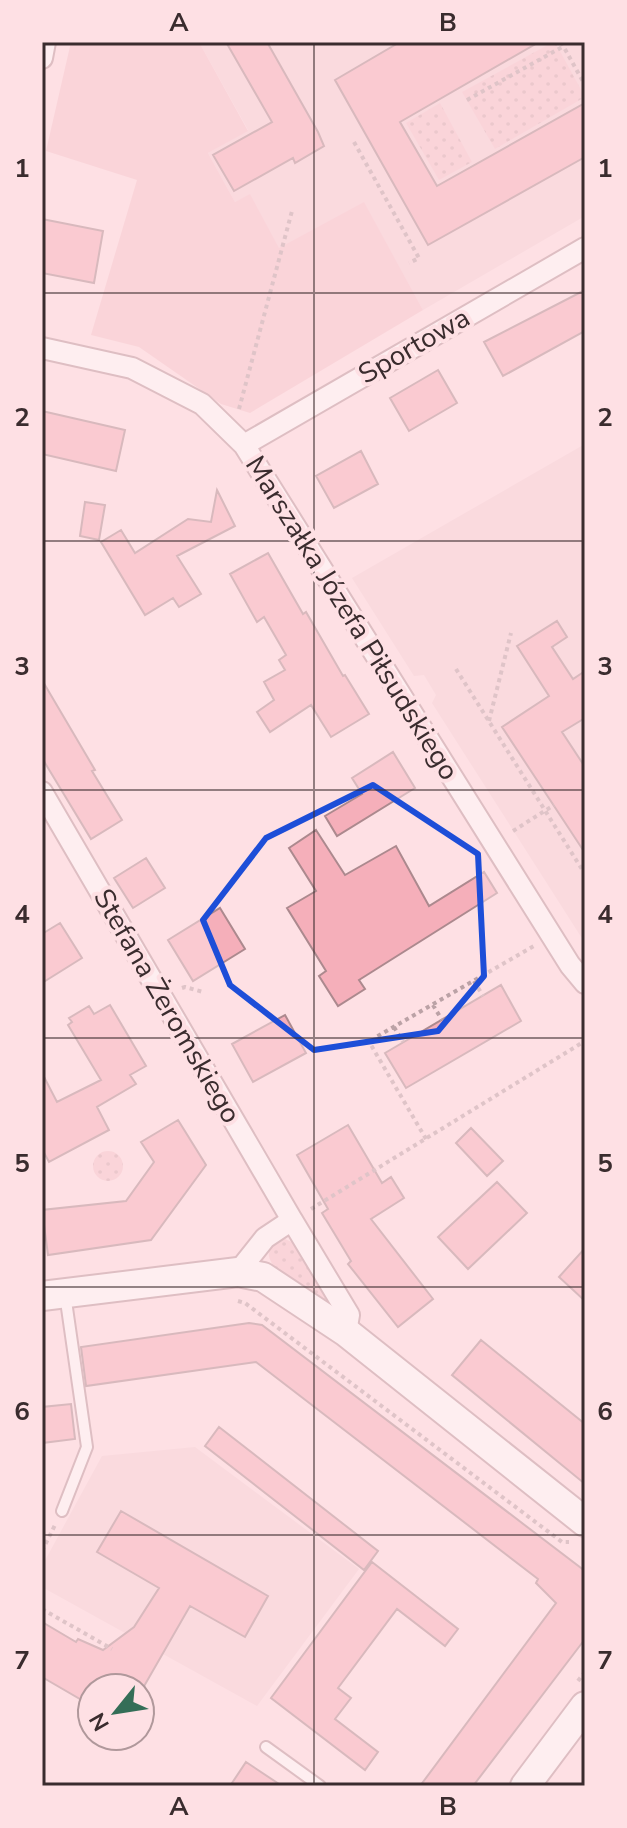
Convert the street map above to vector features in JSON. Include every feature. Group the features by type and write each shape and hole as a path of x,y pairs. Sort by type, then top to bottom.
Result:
{"street":[{"path":"42,58 45,42"},
{"name":"Sportowa","path":"244,445 585,248"},
{"name":"Marszałka Józefa Piłsudskiego","path":"42,348 132,368 202,404 244,445 570,965 585,983"},
{"name":"Stefana Żeromskiego","path":"42,792 299,1216 349,1315 346,1332"},
{"path":"235,1286 265,1238 299,1216"},
{"path":"53,1294 235,1286 263,1277 346,1332 581,1532"},
{"path":"525,1786 585,1706"}],"lane":[{"path":"53,1294 87,1447 62,1511"},
{"path":"266,1747 320,1786"}],"path":[{"path":"467,100 562,44 585,85"},
{"path":"354,142 419,258 409,263"},
{"path":"239,412 292,211"},
{"path":"489,721 511,633"},
{"path":"456,669 585,874"},
{"path":"507,834 554,805"},
{"path":"426,1139 371,1045 376,1037 540,943"},
{"path":"474,981 483,996"},
{"path":"176,992 185,987 203,992"},
{"path":"433,1005 442,1020"},
{"path":"394,1027 403,1042"},
{"path":"299,1216 585,1041"},
{"path":"235,1286 245,1303 562,1542 581,1532"},
{"path":"42,1551 62,1511"},
{"path":"42,1609 112,1649"}],"highlighted area":[{"path":"373,785 478,854 484,976 438,1031 314,1050 230,985 203,920 266,838"}],"shaded area":[{"path":"71,42 199,42 248,131 208,153 235,202 250,194 279,248 364,202 423,310 250,413 221,404 139,347 91,335 137,180 46,151"},
{"path":"199,42 585,42 585,216 423,310 364,203 279,249 250,195 235,202 208,153 248,130"},
{"path":"553,42 585,97 495,149 462,92"},
{"path":"440,103 472,162 439,180 406,123"},
{"path":"585,444 585,943 432,703 436,695 424,675 414,676 352,578"},
{"path":"108,1151 114,1152 122,1160 122,1172 114,1180 108,1181 102,1180 94,1172 93,1166 94,1160 102,1152"},
{"path":"285,1239 294,1243 326,1296 325,1301 318,1301 300,1289 272,1263 269,1254 273,1246"},
{"path":"195,1447 359,1569 257,1706 42,1587 42,1566 102,1456"}],"building":[{"path":"226,42 267,42 324,146 295,163 293,158 234,191 213,155 272,122"},
{"path":"400,42 539,42 400,122 437,186 585,103 585,157 428,245 335,80"},
{"path":"42,219 103,231 94,283 42,273"},
{"path":"585,290 585,331 503,376 484,342"},
{"path":"438,370 457,403 409,431 390,398"},
{"path":"42,411 125,430 116,471 42,454"},
{"path":"361,451 378,484 334,508 316,476"},
{"path":"217,490 235,526 177,556 201,594 179,607 173,598 145,615 101,542 121,530 135,553 188,519 211,522"},
{"path":"85,502 105,505 99,540 80,536"},
{"path":"268,553 303,614 306,612 369,714 331,737 311,705 270,732 257,712 274,700 264,682 285,670 279,660 286,655 264,617 257,622 230,574"},
{"path":"557,621 567,637 552,647 573,679 585,671 585,718 562,732 585,767 585,853 502,727 549,696 517,646"},
{"path":"42,680 122,820 91,839 42,758"},
{"path":"393,752 415,788 337,836 325,816 362,794 352,778"},
{"path":"316,830 345,875 396,846 429,906 484,872 497,893 359,980 365,989 338,1006 319,976 326,971 287,908 316,891 289,848"},
{"path":"146,858 165,888 133,908 114,878"},
{"path":"220,908 245,949 193,981 168,940"},
{"path":"60,923 82,958 42,983 42,934"},
{"path":"501,985 521,1021 406,1088 385,1053"},
{"path":"110,1005 146,1066 130,1075 136,1084 97,1107 109,1130 49,1162 42,1149 42,1073 57,1102 101,1080 68,1025 72,1022 69,1018 89,1006 94,1014"},
{"path":"285,1015 306,1053 253,1082 232,1044"},
{"path":"178,1120 206,1165 151,1240 48,1255 42,1210 126,1201 154,1162 141,1142"},
{"path":"348,1125 382,1183 391,1177 404,1198 371,1219 433,1299 398,1327 348,1264 351,1261 322,1213 328,1209 297,1155"},
{"path":"471,1128 503,1161 487,1176 456,1143"},
{"path":"497,1182 527,1213 468,1269 438,1237"},
{"path":"585,1248 585,1301 559,1277"},
{"path":"249,1323 262,1325 585,1571 585,1639 473,1786 420,1786 556,1603 536,1583 538,1579 256,1362 86,1386 81,1347"},
{"path":"481,1340 585,1424 585,1484 452,1375"},
{"path":"71,1404 75,1439 42,1443 42,1407"},
{"path":"219,1427 378,1551 364,1570 205,1446"},
{"path":"121,1511 268,1596 245,1637 190,1606 152,1672 76,1672 76,1697 42,1677 42,1622 76,1642 78,1639 103,1650 134,1627 159,1588 97,1552"},
{"path":"372,1562 458,1629 445,1646 397,1609 338,1688 351,1698 335,1719 378,1752 365,1770 271,1698"},
{"path":"246,1762 282,1786 230,1786"}]}
